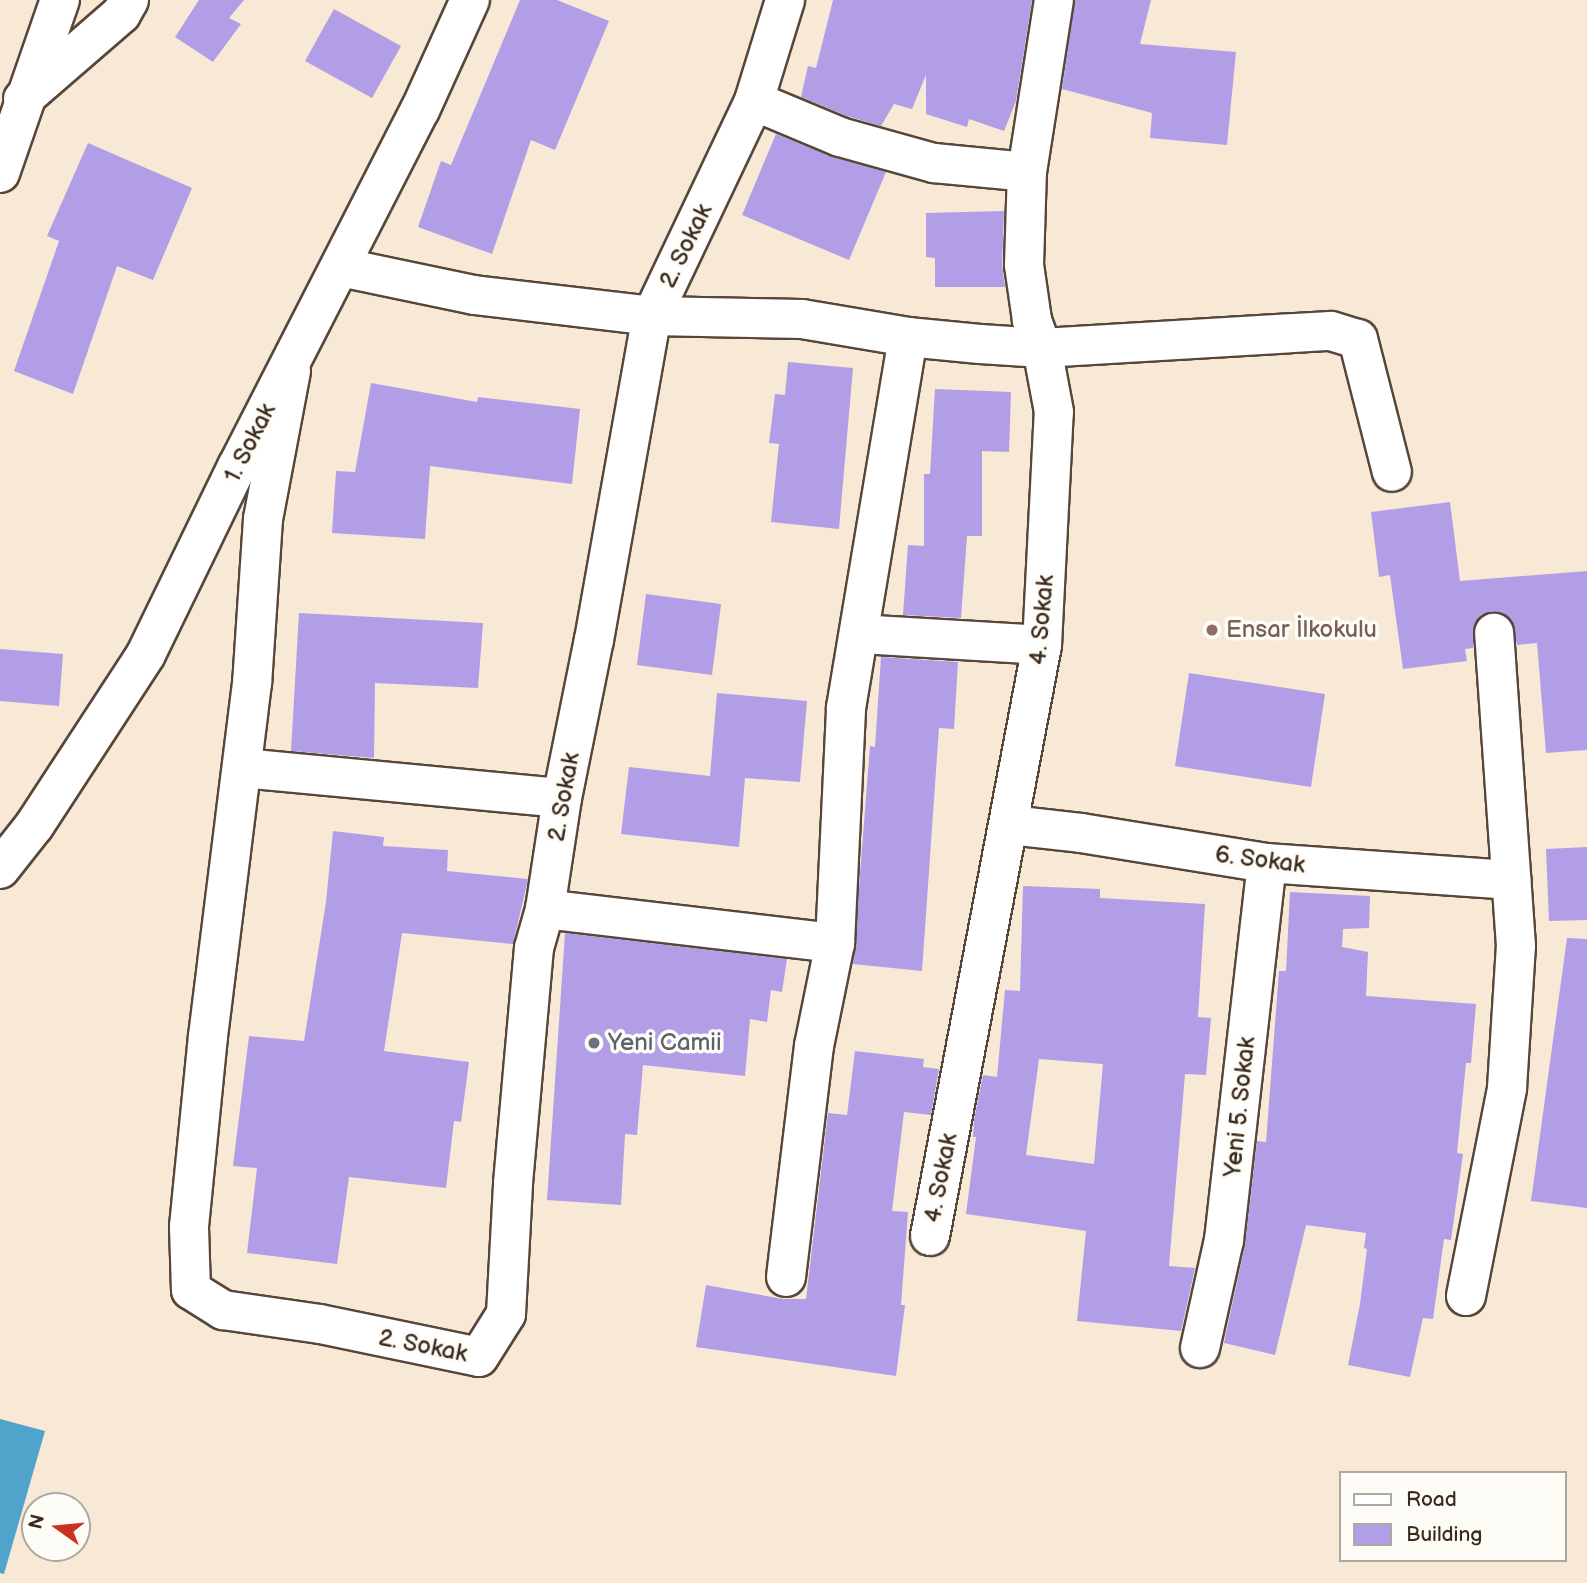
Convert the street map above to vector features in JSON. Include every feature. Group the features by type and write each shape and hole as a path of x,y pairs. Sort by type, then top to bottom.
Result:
{"street":[{"path":"0,173 33,0"},
{"path":"12,101 60,0"},
{"path":"12,101 121,14 129,0"},
{"name":"1. Sokak","path":"0,869 34,826 146,654 420,110 470,0"},
{"name":"2. Sokak","path":"243,768 208,1036 189,1227 191,1290 223,1310 320,1324 479,1357 506,1314 513,1184 534,948 545,909 562,798 594,640 652,316 754,101 785,0"},
{"name":"4. Sokak","path":"930,1236 1042,645 1054,412 1042,348 1032,320 1024,265 1027,172 1054,0"},
{"path":"754,101 840,137 934,163 1027,172"},
{"path":"340,267 474,295 652,316 802,319 908,337 1042,348 1331,331 1358,340 1392,472"},
{"path":"786,1277 814,1046 835,943 846,708 908,337"},
{"path":"292,362 263,519 252,683 243,768 562,798"},
{"path":"1466,1296 1507,1088 1516,946 1494,632"},
{"path":"859,634 1042,645"},
{"name":"6. Sokak","path":"1010,825 1093,835 1267,863 1511,880"},
{"name":"Yeni 5. Sokak","path":"1200,1348 1224,1240 1267,863"},
{"path":"545,909 835,943"}],"water":[{"path":"0,1419 45,1431 28,1492 21,1492 21,1515 4,1574 0,1573"}],"building":[{"path":"199,0 244,0 229,18 241,24 213,62 175,37"},
{"path":"520,0 557,0 609,21 555,150 531,140 492,254 418,227 441,161 451,165"},
{"path":"833,0 1032,0 1016,101 1004,131 969,119 967,127 926,114 926,75 912,109 894,104 881,126 847,116 801,97 808,66 816,68"},
{"path":"1075,0 1151,0 1140,44 1236,52 1227,145 1150,138 1152,113 1062,89"},
{"path":"334,9 401,46 372,98 305,61"},
{"path":"776,134 832,157 886,172 849,260 742,215"},
{"path":"88,143 192,188 153,280 117,266 73,394 14,371 59,241 47,236"},
{"path":"1004,211 1002,265 1005,287 935,287 935,258 926,257 926,213"},
{"path":"788,362 853,368 839,529 771,522 779,444 769,443 775,394 785,395"},
{"path":"371,383 477,402 478,397 580,409 572,484 430,466 425,539 332,533 336,471 355,472"},
{"path":"935,389 1011,392 1009,452 982,451 982,536 967,536 961,618 903,615 908,545 924,546 924,474 930,474"},
{"path":"1450,502 1460,581 1587,571 1587,750 1546,753 1537,643 1517,645 1512,621 1503,613 1492,611 1481,615 1475,623 1473,648 1465,649 1467,661 1403,669 1390,575 1379,577 1371,512"},
{"path":"646,594 721,604 712,675 637,665"},
{"path":"299,613 483,623 478,688 375,683 374,758 291,751"},
{"path":"0,649 63,654 59,706 0,701"},
{"path":"881,657 958,662 954,729 939,728 922,971 853,964 870,746 875,747"},
{"path":"1189,673 1325,694 1311,787 1175,766"},
{"path":"717,693 807,701 800,782 745,778 739,847 621,834 629,767 710,776"},
{"path":"333,831 384,837 383,846 448,850 447,871 528,879 513,944 402,933 384,1051 469,1062 461,1122 454,1121 446,1188 349,1177 337,1264 247,1253 257,1168 233,1166 249,1036 304,1041 326,902"},
{"path":"1587,847 1587,920 1549,921 1546,849"},
{"path":"1023,886 1100,889 1100,898 1205,904 1198,1017 1211,1018 1206,1075 1185,1074 1169,1266 1195,1268 1181,1331 1077,1321 1086,1231 966,1214 976,1137 973,1137 974,1120 983,1075 997,1077 1005,990 1020,991","holes":["1039,1059 1103,1064 1094,1164 1026,1155"]},
{"path":"1290,892 1370,896 1369,928 1343,929 1342,947 1368,952 1366,996 1476,1004 1471,1063 1466,1063 1457,1153 1463,1154 1451,1240 1444,1239 1433,1319 1423,1318 1410,1377 1348,1365 1360,1304 1367,1249 1364,1248 1366,1233 1306,1225 1275,1355 1224,1343 1245,1245 1257,1141 1266,1142 1279,971 1286,971"},
{"path":"565,933 787,959 782,992 771,990 767,1022 750,1019 745,1076 643,1065 637,1135 625,1134 621,1205 547,1200"},
{"path":"1567,938 1587,939 1587,1208 1531,1201"},
{"path":"855,1051 924,1059 923,1067 939,1069 931,1115 904,1112 892,1211 908,1212 901,1305 905,1305 896,1376 696,1347 706,1285 783,1299 806,1299 828,1113 847,1115"}],"place":[{"name":"Ensar İlkokulu","path":"1212,630"},
{"name":"Yeni Camii","path":"594,1043"}]}
